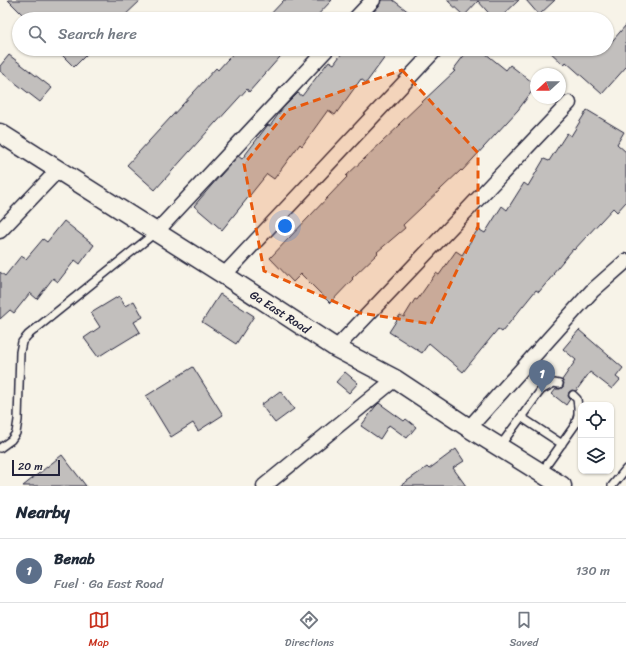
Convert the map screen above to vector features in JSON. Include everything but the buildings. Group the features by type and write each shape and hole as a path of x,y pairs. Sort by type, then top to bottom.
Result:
{"street":[{"path":"362,12 373,0"},
{"path":"156,232 320,56"},
{"path":"224,275 429,56"},
{"path":"336,348 569,104"},
{"name":"Ga East Road","path":"0,133 336,348 396,379 469,428 562,486"},
{"path":"0,231 58,170"},
{"path":"469,428 592,292 626,261"},
{"path":"264,486 396,379"}],"lane":[{"path":"0,448 11,440 16,433 18,420 20,352 22,342 28,335 156,232"},
{"path":"499,447 541,390 554,383 559,384"},
{"path":"541,474 575,425 578,415 577,399 573,395"},
{"path":"521,417 562,444"},
{"path":"612,486 626,469"}],"highlighted area":[{"path":"402,70 478,153 478,227 431,324 360,313 264,271 244,164 288,110"}],"place":[{"name":"Benab","path":"542,393"}]}
